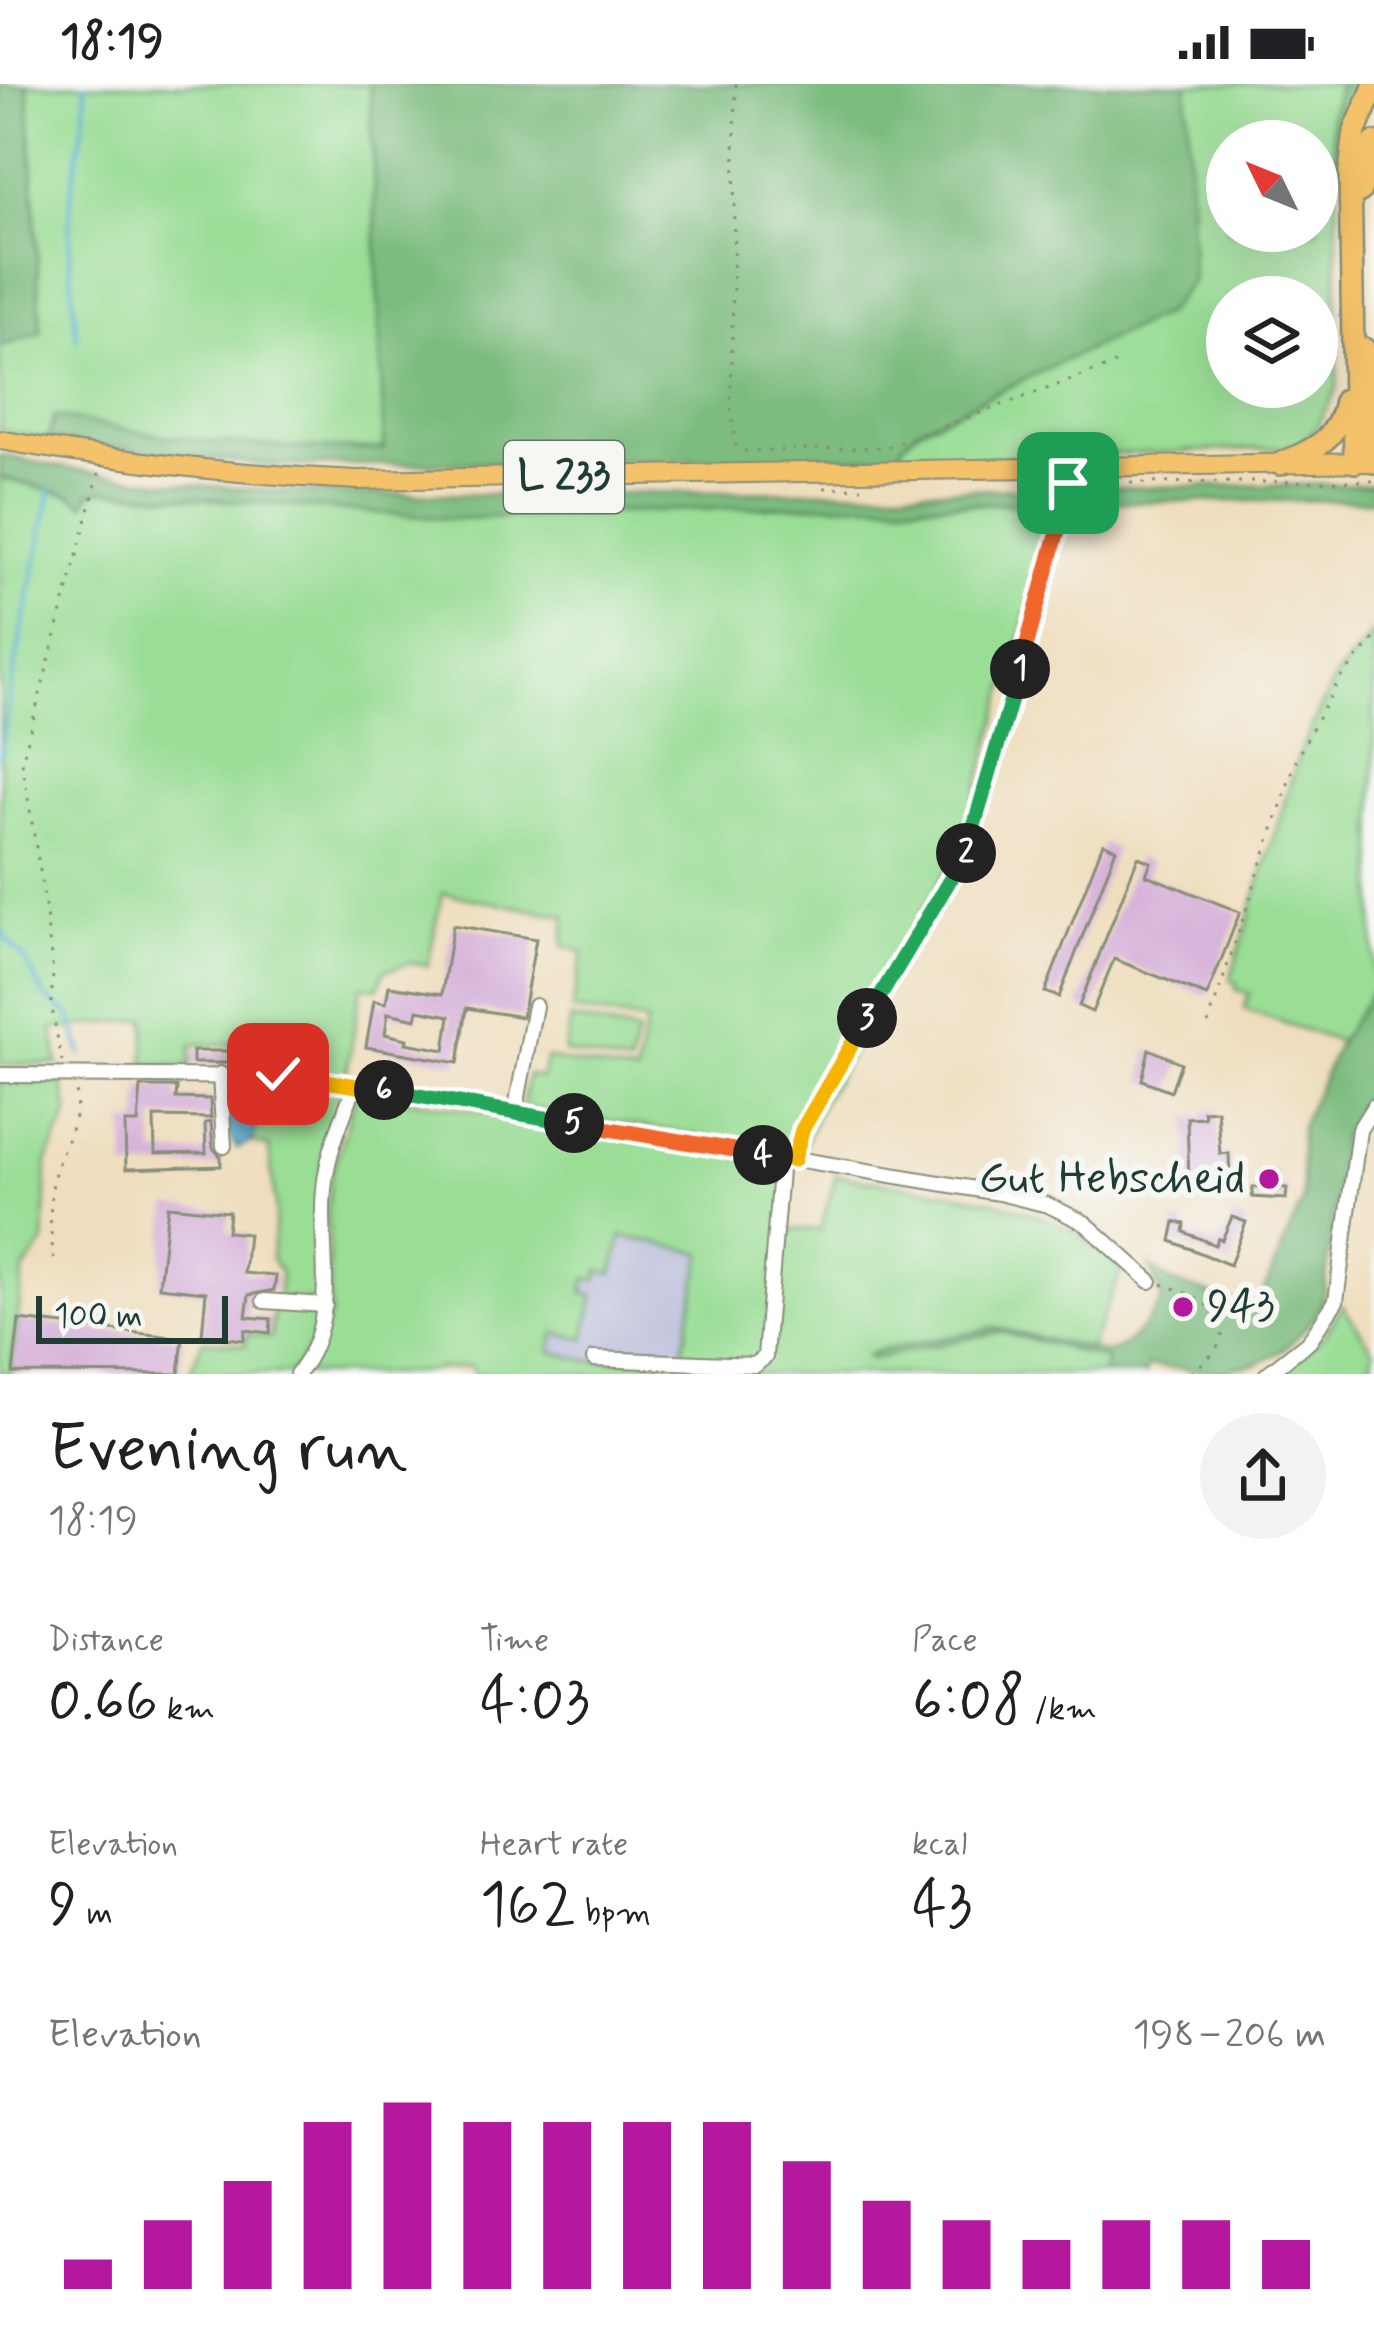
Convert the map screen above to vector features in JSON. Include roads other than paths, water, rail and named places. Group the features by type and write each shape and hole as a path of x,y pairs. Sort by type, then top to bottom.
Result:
{"highway":[{"path":"1367,462 1352,352 1350,172 1355,131 1374,87"},
{"path":"1367,462 1372,403 1362,325 1359,217 1364,172 1374,143"},
{"path":"1280,464 1314,450 1335,431 1342,416 1352,352"}],"main road":[{"name":"L 233","path":"0,440 101,458 358,481 1367,462"}],"street":[{"path":"515,1113 535,1006"},
{"path":"220,1074 224,1146"},
{"path":"0,1075 278,1074 999,1193 1048,1205 1085,1223 1150,1281"},
{"path":"297,1374 315,1348 325,1305 326,1175 355,1085"},
{"path":"1267,1374 1319,1330 1336,1301 1359,1130 1374,1106"},
{"path":"594,1359 755,1365 765,1357 788,1159"},
{"path":"264,1300 325,1305"}],"water":[{"path":"227,1089 313,1098 318,1109 312,1117 261,1115 251,1142 237,1148 229,1135"}],"waterway":[{"path":"77,339 70,225 85,84"},
{"path":"0,756 51,489"},
{"path":"0,927 44,996 70,1015 82,1054"}],"place":[{"name":"Gut Hebscheid","path":"1269,1179"},
{"name":"943","path":"1183,1307"}]}
